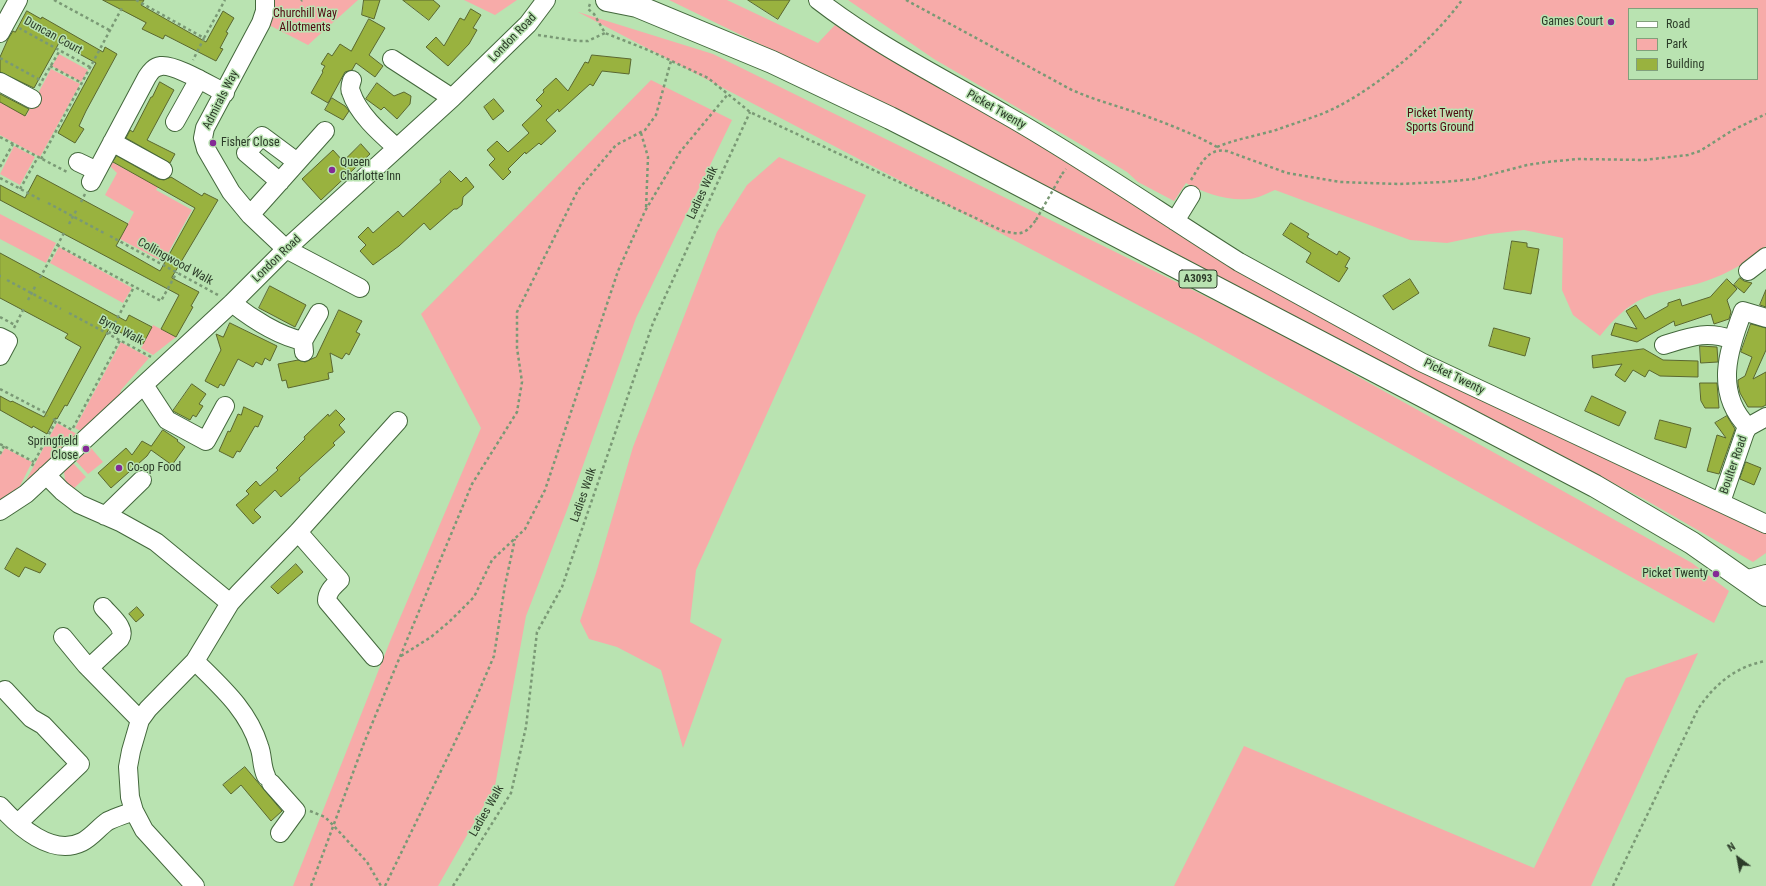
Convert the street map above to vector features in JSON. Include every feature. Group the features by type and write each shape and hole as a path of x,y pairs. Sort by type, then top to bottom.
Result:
{"main road":[{"name":"A3093","path":"607,0 634,3 807,78 952,149 1595,486 1686,540 1766,595"}],"street":[{"path":"3,27 18,0"},
{"name":"Admirals Way","path":"265,0 265,11 261,23 204,128 203,138 206,149 231,192 250,215 286,249 360,288"},
{"name":"London Road","path":"0,511 16,502 37,468 144,385 232,303 286,249 452,98 537,14 546,0"},
{"name":"Picket Twenty","path":"818,0 833,12 917,65 1007,115 1239,262 1422,362 1766,524"},
{"path":"392,59 452,98"},
{"path":"74,168 92,181 150,71 154,68 167,66 192,76 224,93"},
{"path":"175,122 192,76"},
{"path":"352,80 350,91 361,110 377,130 397,148"},
{"path":"0,82 32,99"},
{"path":"250,215 325,131"},
{"path":"280,182 246,153 262,136 297,162"},
{"path":"112,142 163,170"},
{"path":"1175,221 1191,195"},
{"path":"1748,271 1766,257"},
{"path":"232,303 258,321 295,340 303,347 319,313"},
{"path":"1664,345 1692,336 1736,332 1743,311 1766,318"},
{"name":"Boulter Road","path":"1736,332 1726,373 1728,390 1734,409 1748,427"},
{"path":"0,337 8,341 0,356"},
{"path":"144,385 167,420 206,441 225,406"},
{"name":"Boulter Road","path":"1721,502 1745,432 1748,427 1766,418"},
{"path":"191,884 144,830 134,811 130,797 128,767 130,751 140,720 148,709 195,661 230,603 298,532 398,421"},
{"path":"37,468 79,504 134,529 156,542 230,603"},
{"path":"105,516 142,480"},
{"path":"298,532 340,580 330,590 327,596 327,601 374,657"},
{"path":"1745,580 1766,574"},
{"path":"89,668 120,639 123,634 122,629 103,608"},
{"path":"64,637 89,668 140,720"},
{"path":"195,661 233,700 247,718 260,747 262,766 268,779 296,811 280,833"},
{"path":"5,690 31,718 43,725 80,764 18,824"},
{"path":"0,806 18,824 56,846 68,846 80,843 108,821 134,811"}],"path":[{"path":"54,0 111,31"},
{"path":"136,0 204,38"},
{"path":"192,76 204,38 225,0"},
{"path":"592,0 588,9 594,14 605,33 708,78 750,112 1003,231 1016,234 1024,233 1029,229 1036,220 1062,174"},
{"path":"906,0 1082,95 1144,115 1181,129 1217,147 1218,150 1262,165 1288,173 1340,182 1444,182 1474,179 1527,165 1566,160 1644,160 1682,156 1700,151 1733,130 1766,114"},
{"path":"1217,147 1320,114 1351,99 1404,60 1431,35 1462,0"},
{"path":"20,188 82,83 123,6"},
{"name":"Duncan Court","path":"3,27 60,50 90,68"},
{"path":"532,32 578,41 588,41 605,33"},
{"path":"32,99 60,50"},
{"path":"0,58 42,81"},
{"path":"310,886 364,743 472,484 517,412 522,382 517,348 517,312 578,190 616,145 641,133 656,115 671,61"},
{"path":"50,66 82,83"},
{"path":"400,657 431,637 449,622 474,597 492,560 525,529 545,490 618,271 646,209 680,152 728,94"},
{"name":"Ladies Walk","path":"453,886 511,793 526,727 537,632 562,587 653,323 750,112"},
{"path":"641,133 648,157 646,209"},
{"path":"0,137 39,158 74,168"},
{"path":"0,167 13,144"},
{"path":"0,178 42,200"},
{"path":"81,202 92,181"},
{"path":"48,203 104,233"},
{"path":"69,224 77,209"},
{"path":"40,278 65,231"},
{"name":"Collingwood Walk","path":"110,236 232,303"},
{"path":"57,245 161,301 177,272"},
{"path":"7,280 32,292 61,309"},
{"path":"28,300 36,285"},
{"path":"109,334 134,287"},
{"path":"0,317 15,325 24,308"},
{"name":"Byng Walk","path":"69,313 165,364"},
{"path":"53,419 79,434 120,340"},
{"path":"0,389 44,412 47,416"},
{"path":"0,444 37,468 56,421"},
{"path":"0,454 4,446"},
{"path":"385,886 473,705 494,656 505,585 515,538"},
{"path":"1613,886 1698,709 1707,695 1732,674 1766,660"},
{"path":"296,811 305,809 325,817 367,862 381,886"}],"green space":[{"name":"Churchill Way Allotments","path":"272,0 358,0 308,45 267,24"},
{"path":"464,0 517,0 495,15"},
{"path":"669,0 727,0 818,43 835,25 1121,191 1239,267 1766,532 1766,553 1753,562 1644,499 848,87"},
{"name":"Picket Twenty Sports Ground","path":"848,0 1766,0 1766,246 1746,262 1722,275 1651,295 1637,301 1620,314 1600,336 1573,315 1562,290 1563,238 1524,230 1490,234 1447,243 1410,240 1275,190 1251,199 1232,199 1208,193 1186,183 1174,201 1138,182 1127,172 934,59"},
{"path":"578,12 713,54 1276,331 1692,563 1729,591 1714,623 1197,336"},
{"path":"59,54 88,70 81,82 52,66"},
{"path":"51,69 80,84 40,157 0,135 0,102 26,116"},
{"path":"651,80 732,120 636,318 567,510 526,616 495,786 438,886 293,886 391,639 481,428 421,314"},
{"path":"14,146 35,157 20,185 0,174"},
{"path":"779,157 866,195 696,570 690,622 722,639 683,748 661,670 617,647 589,639 580,621 596,573 633,447 717,232 747,185"},
{"path":"110,161 158,187 156,190 192,210 163,262 120,239 134,212 105,195 117,173 110,166"},
{"path":"0,214 56,243 46,263 0,239"},
{"path":"59,247 132,288 123,303 50,263"},
{"path":"153,325 176,337 153,355 141,348"},
{"path":"121,342 149,358 121,390 120,396 81,431 75,428"},
{"path":"57,423 77,434 23,486"},
{"path":"5,448 32,462 17,492 0,503 0,456"},
{"path":"91,448 103,462 88,474 76,461"},
{"path":"73,463 86,477 71,491 65,480 64,471"},
{"path":"1698,653 1591,886 1174,886 1244,746 1534,868 1626,678"}],"building":[{"path":"103,0 144,0 141,5 206,42 223,11 234,18 226,32 228,33 220,48 223,49 216,61 165,35 163,39 142,29 146,23"},
{"path":"364,0 380,0 374,19 362,15"},
{"path":"403,0 433,0 440,6 429,20"},
{"path":"748,0 790,0 778,19"},
{"path":"471,9 481,15 473,28 477,30 469,44 448,66 426,47 436,37 444,46 460,18 464,20"},
{"path":"27,11 41,19 42,17 103,52 105,47 117,54 86,111 79,126 84,129 75,143 58,133 96,63 59,43 34,88 0,72 0,57 8,39 13,31 15,32"},
{"path":"369,19 385,28 369,55 383,66 375,77 356,63 352,70 345,72 328,103 311,93 323,72 322,71 325,66 321,64 328,53 332,56 340,44 351,51"},
{"path":"592,55 631,59 629,74 602,71 593,86 590,84 559,112 558,109 546,120 556,131 541,145 539,143 526,154 525,152 508,169 511,172 503,180 489,165 495,159 487,150 497,141 508,152 529,133 522,125 542,106 536,100 544,92 543,90 556,78 568,91 585,62 588,63"},
{"path":"160,82 174,90 147,140 175,154 170,163 126,138 130,130 133,132"},
{"path":"377,83 394,96 404,92 411,96 410,104 397,119 384,107 381,110 366,99"},
{"path":"0,94 29,109 25,116 0,102"},
{"path":"332,98 345,106 349,111 343,120 325,110"},
{"path":"494,99 504,111 493,120 484,107"},
{"name":"Queen Charlotte Inn","path":"361,144 370,154 321,200 302,179 333,150 343,161"},
{"path":"117,156 158,179 164,180 171,177 202,196 204,193 218,200 172,277 199,292 191,306 193,307 176,337 161,329 179,295 0,200 0,185 25,198 37,175 128,224 116,246 160,271 195,208 113,162"},
{"path":"450,171 461,182 466,177 474,187 463,197 462,205 457,209 454,209 430,230 424,223 399,246 373,265 360,251 366,245 358,237 368,227 373,233 398,211 403,217 441,182 440,180"},
{"path":"1291,223 1309,234 1307,237 1337,255 1339,251 1350,258 1345,267 1348,268 1339,282 1306,262 1311,253 1283,235"},
{"path":"1512,241 1527,243 1527,247 1539,249 1531,294 1504,289"},
{"path":"0,253 126,321 129,315 152,327 143,344 110,327 67,406 65,405 57,419 55,418 47,434 33,426 32,428 0,410 0,396 44,417 81,347 65,338 68,334 0,298"},
{"path":"1740,278 1744,281 1752,283 1744,293 1734,285"},
{"path":"1410,279 1419,293 1393,310 1383,296"},
{"path":"1727,279 1737,289 1727,300 1731,312 1729,319 1714,324 1711,314 1675,326 1674,321 1637,342 1611,335 1615,323 1637,329 1626,311 1636,305 1645,319 1668,306 1668,303 1680,299 1682,306 1710,297"},
{"path":"270,286 306,305 295,327 259,308"},
{"path":"1766,290 1766,307 1760,305"},
{"path":"339,310 362,321 356,332 360,334 349,355 346,353 342,359 330,353 333,372 328,373 329,379 288,388 286,380 282,381 278,364 298,360 305,362 316,357"},
{"path":"230,323 277,346 270,361 265,358 262,365 256,362 253,367 238,359 224,386 220,384 218,388 205,381 221,350 216,334 223,337"},
{"path":"1751,324 1766,328 1766,350 1753,379 1766,372 1766,405 1762,407 1748,407 1740,393 1738,384 1738,380 1745,376 1752,357 1741,352"},
{"path":"1494,328 1530,338 1525,356 1489,346"},
{"path":"1700,346 1717,347 1718,362 1701,363"},
{"path":"1644,349 1663,360 1698,361 1698,377 1660,376 1649,370 1645,377 1633,370 1625,382 1615,375 1622,364 1593,368 1592,356"},
{"path":"1700,383 1717,383 1719,408 1705,408 1701,401"},
{"path":"192,384 206,394 199,404 203,406 196,417 193,415 190,420 173,411"},
{"path":"1592,396 1626,412 1619,426 1585,411"},
{"path":"244,407 263,416 258,427 255,426 240,452 237,451 233,458 219,451 228,431 230,432 238,414 241,415"},
{"path":"336,410 345,419 339,425 345,432 333,443 335,445 299,478 300,480 281,497 275,490 254,510 261,517 253,524 236,505 249,494 246,491 256,481 260,486 278,470 276,468 305,439 304,437 328,414 329,416"},
{"path":"1727,416 1735,429 1719,474 1707,471 1717,435 1726,438 1715,423"},
{"path":"1660,420 1691,428 1686,448 1655,439"},
{"path":"163,430 178,440 177,441 185,447 172,465 151,450 147,456 111,488 98,473 126,448 132,455 142,441 151,446"},
{"path":"1746,462 1761,468 1754,485 1740,479"},
{"path":"17,548 46,564 40,573 25,567 19,577 5,569"},
{"path":"296,564 303,572 278,594 271,587"},
{"path":"137,607 144,615 136,622 129,614"},
{"path":"245,767 282,811 271,821 241,785 231,794 223,785"}],"place":[{"name":"Games Court","path":"1611,22"},
{"name":"Fisher Close","path":"213,143"},
{"name":"Queen Charlotte Inn","path":"332,170"},
{"name":"Springfield Close","path":"86,449"},
{"name":"Co-op Food","path":"119,468"},
{"name":"Picket Twenty","path":"1716,574"}]}
